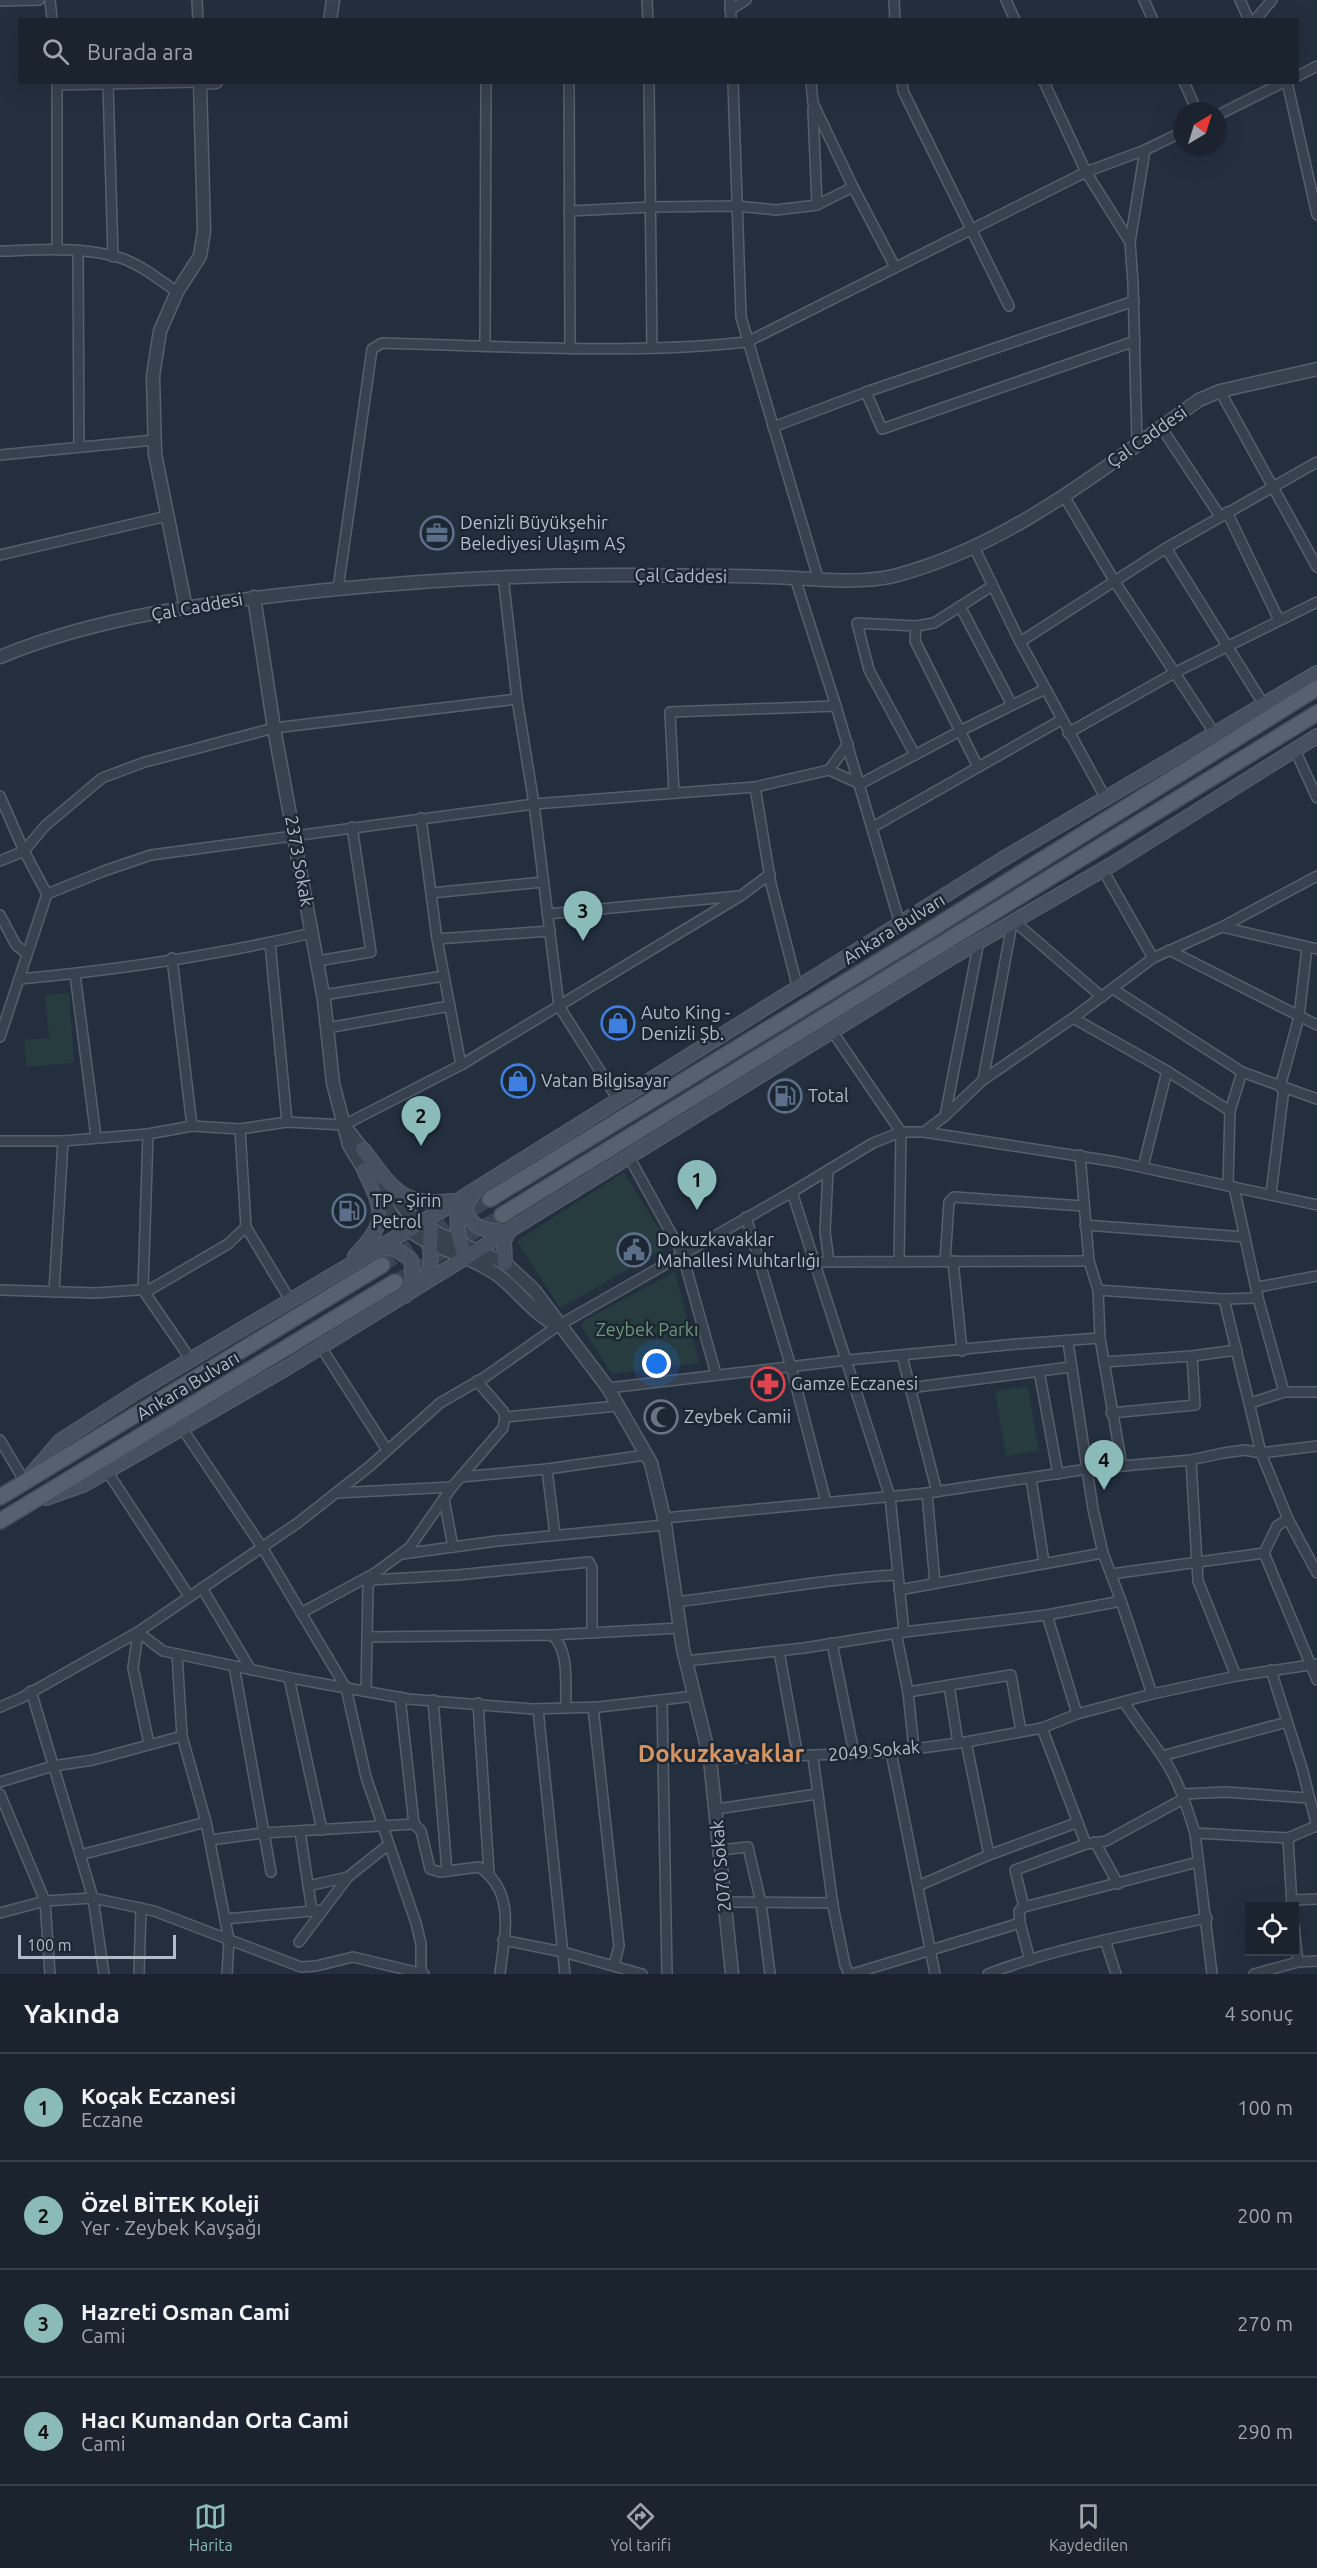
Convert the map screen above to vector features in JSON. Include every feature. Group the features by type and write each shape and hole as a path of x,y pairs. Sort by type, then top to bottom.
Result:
{"main road":[{"path":"510,1229 496,1233 482,1229 468,1216 466,1208 470,1198 486,1192 619,1101 1003,859 1317,674"},
{"name":"Ankara Bulvarı","path":"486,1192 904,946 1317,688"},
{"name":"Ankara Bulvarı","path":"502,1215 1317,712"},
{"path":"32,1502 83,1485 321,1347 979,941 1103,870 1317,736"},
{"path":"363,1149 381,1172 408,1198 430,1203 486,1192"},
{"path":"343,1269 374,1237 378,1227 380,1217 376,1200 364,1170"},
{"path":"25,1482 60,1441 133,1394 407,1231 426,1232 461,1198"},
{"path":"461,1198 456,1214 456,1225 465,1258"},
{"path":"506,1263 504,1241 510,1229"},
{"path":"421,1286 430,1271 432,1255 426,1232"},
{"path":"376,1249 394,1248 411,1260 413,1279 405,1296"},
{"name":"Ankara Bulvarı","path":"0,1497 382,1265"},
{"name":"Ankara Bulvarı","path":"0,1521 395,1282"}],"street":[{"path":"0,1 39,0"},
{"path":"50,0 52,18"},
{"path":"197,0 198,18"},
{"path":"647,0 648,18"},
{"path":"730,10 746,0"},
{"path":"894,0 895,18"},
{"path":"1006,0 1014,18"},
{"path":"1144,0 1152,18"},
{"path":"1240,0 1249,18"},
{"path":"1257,18 1272,0"},
{"path":"1299,75 1317,66"},
{"path":"57,250 57,84 108,84 114,257"},
{"path":"186,608 155,454 153,375 160,331 177,292 200,256 204,231 200,84"},
{"path":"485,346 486,84"},
{"path":"569,84 570,349"},
{"path":"649,84 652,348"},
{"path":"733,84 741,317 819,581"},
{"path":"811,84 818,205"},
{"path":"902,84 903,91 1009,306"},
{"path":"1045,84 1086,172 1130,242"},
{"path":"1185,84 1193,102"},
{"path":"1227,110 1279,84"},
{"path":"1281,84 1314,187 1317,215"},
{"path":"813,103 853,188 895,267"},
{"path":"338,589 372,349 382,343 570,349 700,347 747,342 1086,172 1145,150 1173,136"},
{"path":"1137,444 1134,301 1130,242 1145,150"},
{"path":"569,211 737,206 776,210 818,205 853,188"},
{"path":"0,251 78,250 114,257 152,275 177,292"},
{"path":"78,250 80,446"},
{"path":"773,428 866,392 1134,301"},
{"path":"866,392 882,429 1135,341"},
{"name":"Çal Caddesi","path":"0,657 24,647 125,619 254,597 338,589 503,576 561,574 795,578 819,581 891,577 974,547 1039,514 1199,400 1220,391 1317,369"},
{"path":"1220,391 1317,567"},
{"path":"1161,427 1224,514 1279,620"},
{"path":"0,455 154,440"},
{"path":"1020,642 1166,548 1317,462"},
{"path":"1064,496 1115,582 1215,734"},
{"path":"0,555 167,516"},
{"path":"974,547 1020,642 1106,799"},
{"path":"1166,548 1264,705"},
{"path":"503,576 517,699 534,804 559,1006 619,1101"},
{"path":"795,578 848,744 900,924"},
{"path":"915,755 869,670 857,623 916,626 934,623 992,586"},
{"name":"2373 Sokak","path":"254,597 274,728 323,996 333,1083 349,1146 393,1217 407,1231"},
{"path":"1068,733 1176,672 1317,602"},
{"path":"960,606 1012,705"},
{"path":"916,626 915,641 978,767"},
{"path":"860,784 1045,689"},
{"path":"0,861 24,851 45,826 102,778 145,762 274,728 517,699"},
{"path":"674,793 670,712 836,706"},
{"path":"873,827 1061,720"},
{"path":"829,770 848,744"},
{"path":"1295,750 1317,798"},
{"path":"47,894 151,855 352,827 534,804 755,787 829,770 860,784"},
{"path":"755,787 770,874 798,989"},
{"path":"0,796 24,851 47,894 0,1037"},
{"path":"421,818 437,939 461,1065"},
{"path":"317,961 371,952 352,827"},
{"path":"1103,870 1153,958"},
{"path":"0,1141 63,1141 148,1134 192,1126 240,1129 287,1122 344,1125 461,1065 742,895 770,874"},
{"path":"924,1132 945,1116 983,1080 1073,1018 1153,958 1222,927 1317,876"},
{"path":"431,893 543,882"},
{"path":"547,914 742,895"},
{"path":"0,915 16,945 27,954"},
{"path":"983,1080 1013,923 1102,997"},
{"path":"1222,927 1312,948 1282,1088 1272,1194"},
{"path":"437,939 550,931"},
{"path":"19,979 75,974 270,943 312,933"},
{"path":"945,1116 979,941"},
{"path":"270,943 287,1122"},
{"path":"1169,950 1317,1025"},
{"path":"172,958 192,1126"},
{"path":"75,974 96,1137"},
{"path":"323,996 444,976"},
{"path":"1113,989 1242,1072 1317,1099"},
{"path":"327,1028 450,1006"},
{"path":"1073,1018 1167,1071 1230,1111"},
{"path":"832,1031 901,1132 899,1261"},
{"path":"1143,1167 1167,1071"},
{"path":"1242,1072 1230,1111 1231,1186 1284,1392"},
{"path":"344,1125 398,1202 426,1232 465,1258 500,1276 545,1319 560,1325"},
{"path":"240,1129 246,1227 290,1300"},
{"path":"0,1707 138,1632 299,1522 440,1403 560,1325 873,1143 901,1132 924,1132 1080,1155 1317,1205"},
{"path":"148,1134 143,1290 191,1360"},
{"path":"54,1292 63,1141"},
{"path":"1080,1155 1089,1261 1098,1290 1100,1338 1111,1413 1122,1466"},
{"path":"628,1157 682,1253 717,1374"},
{"path":"828,1171 825,1232 829,1261"},
{"path":"792,1192 848,1360 890,1497 899,1590 900,1633 914,1749"},
{"path":"962,1350 949,1261 949,1202 954,1197 1083,1206"},
{"path":"746,1217 791,1367 826,1503"},
{"path":"1085,1225 1245,1237"},
{"path":"0,1301 1,1290 54,1292 152,1289 228,1244 246,1227"},
{"path":"407,1231 426,1232 461,1243 506,1263 534,1290 608,1388 651,1463 660,1492 686,1661 710,1759"},
{"path":"815,1262 1089,1261"},
{"path":"1258,1287 1317,1276"},
{"path":"1098,1290 1224,1299 1258,1298"},
{"path":"1224,1299 1251,1402 1261,1453 1288,1518 1317,1573"},
{"path":"608,1388 848,1360 1100,1338"},
{"path":"1068,1342 1093,1509 1103,1553 1152,1694"},
{"path":"321,1347 387,1450"},
{"path":"1104,1362 1192,1356 1237,1350"},
{"path":"902,1356 932,1492 935,1583"},
{"path":"1111,1413 1195,1405 1192,1356"},
{"path":"909,1388 1071,1367"},
{"path":"1040,1371 1058,1474"},
{"path":"301,1613 373,1576 410,1546 452,1487 502,1428 505,1417 502,1411 477,1381"},
{"path":"1251,1402 1284,1392 1317,1392"},
{"path":"505,1417 617,1406"},
{"path":"0,1913 45,1901 93,1898 154,1911 309,1970 353,1957 422,1974 421,1944 416,1923 404,1883 382,1827 356,1739 346,1688 262,1547 182,1428"},
{"path":"0,1440 25,1482"},
{"path":"397,1555 932,1492 1088,1469 1191,1460 1245,1450 1261,1453 1317,1446"},
{"path":"461,1476 547,1469 646,1455"},
{"path":"1191,1460 1198,1581 1236,1676"},
{"path":"547,1469 555,1535"},
{"path":"107,1471 189,1596"},
{"path":"1031,1478 1044,1563"},
{"path":"336,1492 452,1487"},
{"path":"444,1499 453,1547"},
{"path":"1288,1518 1277,1526 1264,1553 1288,1615 1314,1665 1317,1680"},
{"path":"899,1590 1103,1553"},
{"path":"1111,1574 1264,1553"},
{"path":"373,1576 458,1575 589,1562 592,1568 592,1633"},
{"path":"676,1602 770,1591 848,1578 896,1575"},
{"path":"366,1691 368,1586 373,1576"},
{"path":"201,1588 251,1670"},
{"path":"686,1661 779,1651 1047,1615 1121,1601"},
{"path":"1047,1615 1077,1714"},
{"path":"367,1637 552,1635 680,1628"},
{"path":"138,1632 163,1651 289,1678 400,1697 538,1709 593,1707 695,1696"},
{"path":"138,1632 134,1668 149,1744"},
{"path":"552,1635 561,1642 566,1707"},
{"path":"832,1643 854,1753"},
{"path":"779,1651 798,1757"},
{"path":"177,1654 182,1736 206,1822 229,1940 226,1974"},
{"name":"2049 Sokak","path":"710,1759 891,1752 962,1743 1042,1728 1077,1714 1152,1694 1236,1676 1314,1665"},
{"path":"234,1666 271,1872"},
{"path":"1196,1833 1288,1838 1316,1826 1302,1768 1271,1670"},
{"path":"908,1692 1011,1675 1022,1731"},
{"path":"289,1678 322,1830"},
{"path":"949,1685 989,1855"},
{"path":"31,1691 93,1898 104,1974"},
{"path":"400,1697 414,1824 421,1832 430,1869 447,1871 479,1867 489,1873 498,1883 505,1902 500,1974"},
{"path":"433,1700 447,1871"},
{"path":"662,1701 667,1974"},
{"path":"1124,1702 1162,1756 1183,1797 1196,1833 1212,1974"},
{"path":"478,1703 489,1873"},
{"path":"593,1707 619,1946 614,1965"},
{"path":"538,1709 565,1974"},
{"path":"1162,1756 1287,1722"},
{"path":"1042,1728 1076,1823 1118,1884"},
{"path":"0,1782 53,1766 93,1761 182,1736"},
{"path":"891,1752 935,1974"},
{"path":"813,1756 833,1903 845,1965 851,1974 1020,1923"},
{"name":"2070 Sokak","path":"710,1759 717,1809 723,1902 732,1974"},
{"path":"1024,1907 1015,1870 1090,1843 1106,1841 1183,1797 1226,1791 1308,1798"},
{"path":"0,1794 45,1901 50,1974"},
{"path":"717,1809 817,1794"},
{"path":"80,1855 206,1822"},
{"path":"918,1886 989,1855 1076,1823"},
{"path":"210,1840 263,1833 414,1824"},
{"path":"300,1831 312,1911"},
{"path":"1288,1838 1292,1902"},
{"path":"299,1942 348,1877 388,1845"},
{"path":"720,1850 748,1847 761,1903 770,1974"},
{"path":"1030,1960 1020,1923 1019,1911 1024,1907 1198,1862"},
{"path":"308,1886 348,1877"},
{"path":"1298,1902 1317,1899"},
{"path":"723,1902 833,1903"},
{"path":"139,1974 141,1908"},
{"path":"225,1919 323,1910"},
{"path":"988,1974 1105,1940 1207,1917"},
{"path":"503,1940 562,1952 642,1974"},
{"path":"1105,1940 1116,1974"},
{"path":"1297,1956 1298,1962"},
{"path":"1254,1974 1278,1971 1298,1962 1317,1961"}],"green space":[{"path":"69,993 74,1063 26,1067 24,1040 49,1038 45,995"},
{"path":"624,1172 669,1246 560,1308 517,1241"},
{"name":"Zeybek Parkı","path":"675,1272 699,1363 612,1374 581,1326 585,1320"},
{"path":"1028,1386 1039,1451 1006,1456 995,1391"}],"tunnel":[{"path":"382,1265 490,1199"},
{"path":"395,1282 502,1215"}],"place":[{"name":"Denizli Büyükşehir Belediyesi Ulaşım AŞ","path":"437,533"},
{"name":"Hazreti Osman Cami","path":"583,941"},
{"name":"Auto King - Denizli Şb.","path":"618,1023"},
{"name":"Vatan Bilgisayar","path":"518,1081"},
{"name":"Total","path":"785,1096"},
{"name":"Özel BİTEK Koleji","path":"421,1146"},
{"name":"Koçak Eczanesi","path":"697,1210"},
{"name":"TP - Şirin Petrol","path":"349,1211"},
{"name":"Dokuzkavaklar Mahallesi Muhtarlığı","path":"634,1250"},
{"name":"Gamze Eczanesi","path":"768,1384"},
{"name":"Zeybek Camii","path":"661,1417"},
{"name":"Hacı Kumandan Orta Cami","path":"1104,1490"}],"district":[{"name":"Dokuzkavaklar","path":"721,1754"}]}
